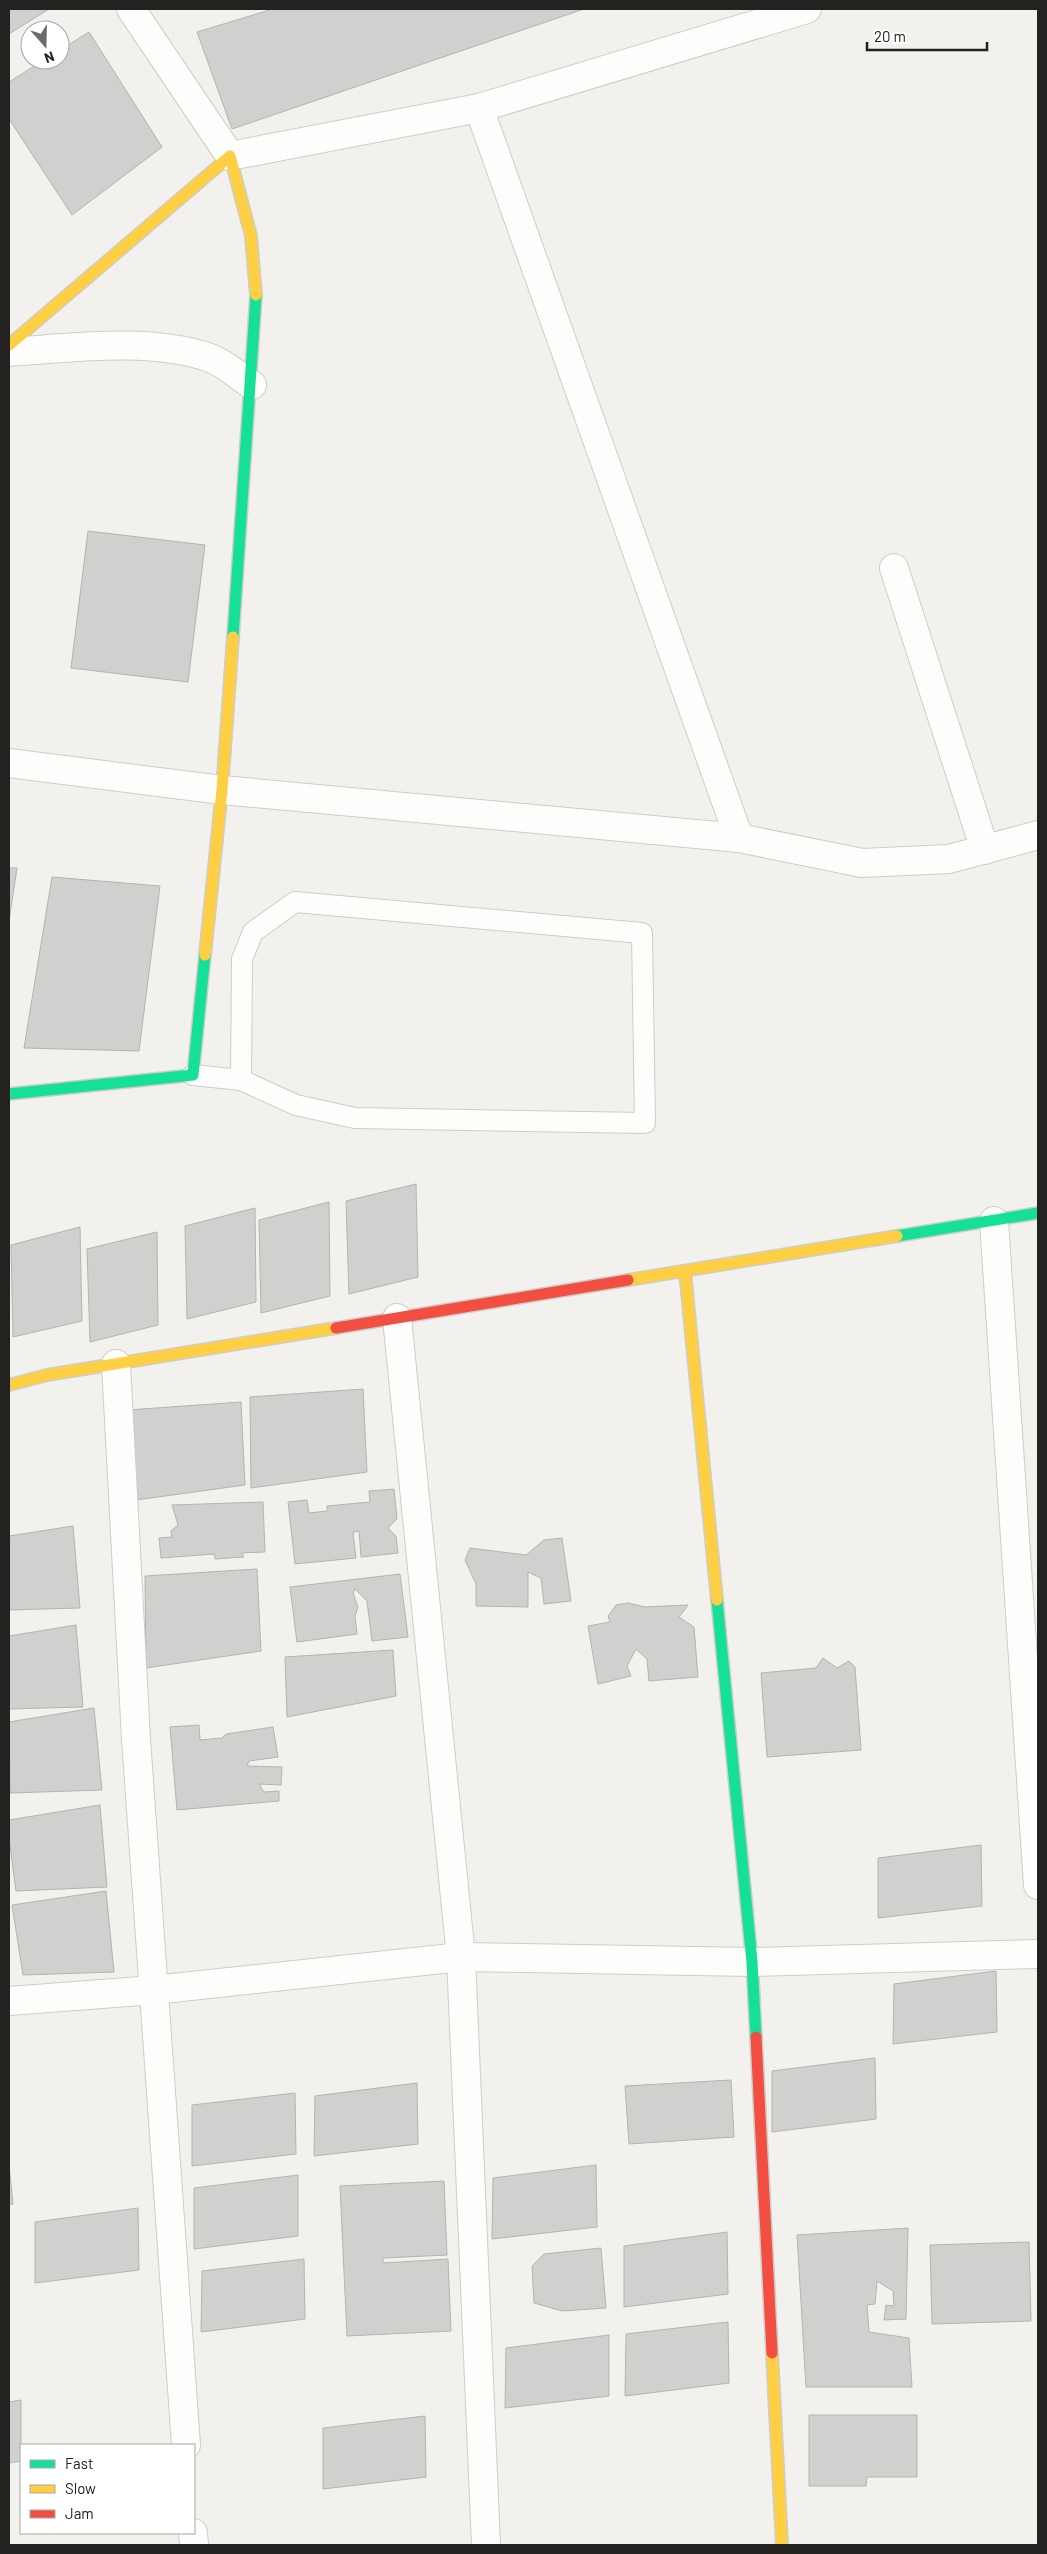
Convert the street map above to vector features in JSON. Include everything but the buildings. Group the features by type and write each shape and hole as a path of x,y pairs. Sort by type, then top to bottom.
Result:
{"street":[{"path":"9,1094 193,1075 222,790 252,385 255,268 251,236 230,156 131,9"},
{"path":"9,344 230,156 479,108 807,9"},
{"path":"479,108 739,838"},
{"path":"9,352 128,345 172,350 211,358 252,385"},
{"path":"894,568 985,850"},
{"path":"9,763 222,790 739,838 862,863 948,858 1038,835"},
{"path":"9,1385 47,1375 1038,1213"},
{"path":"994,1221 1038,1885"},
{"path":"685,1271 752,1962 782,2545"},
{"path":"397,1318 461,1957 486,2545"},
{"path":"116,1364 136,1729 186,2444"},
{"path":"9,2001 154,1990 461,1957 752,1962 1038,1954"}],"lane":[{"path":"193,1075 241,1080 296,1105 355,1118 645,1123 642,933 295,902 253,932 242,959 241,1080"}],"traffic: fast":[{"path":"233,637 256,295"},
{"path":"9,1094 193,1075 205,955"},
{"path":"897,1236 1038,1213"},
{"path":"717,1600 752,1962 756,2037"}],"traffic: slow":[{"path":"9,345 230,156 251,236 256,295"},
{"path":"205,955 222,790 233,637"},
{"path":"628,1280 897,1236"},
{"path":"685,1271 717,1600"},
{"path":"9,1385 47,1375 336,1328"},
{"path":"772,2353 782,2545"}],"traffic: jam":[{"path":"336,1328 628,1280"},
{"path":"756,2037 772,2353"}]}
